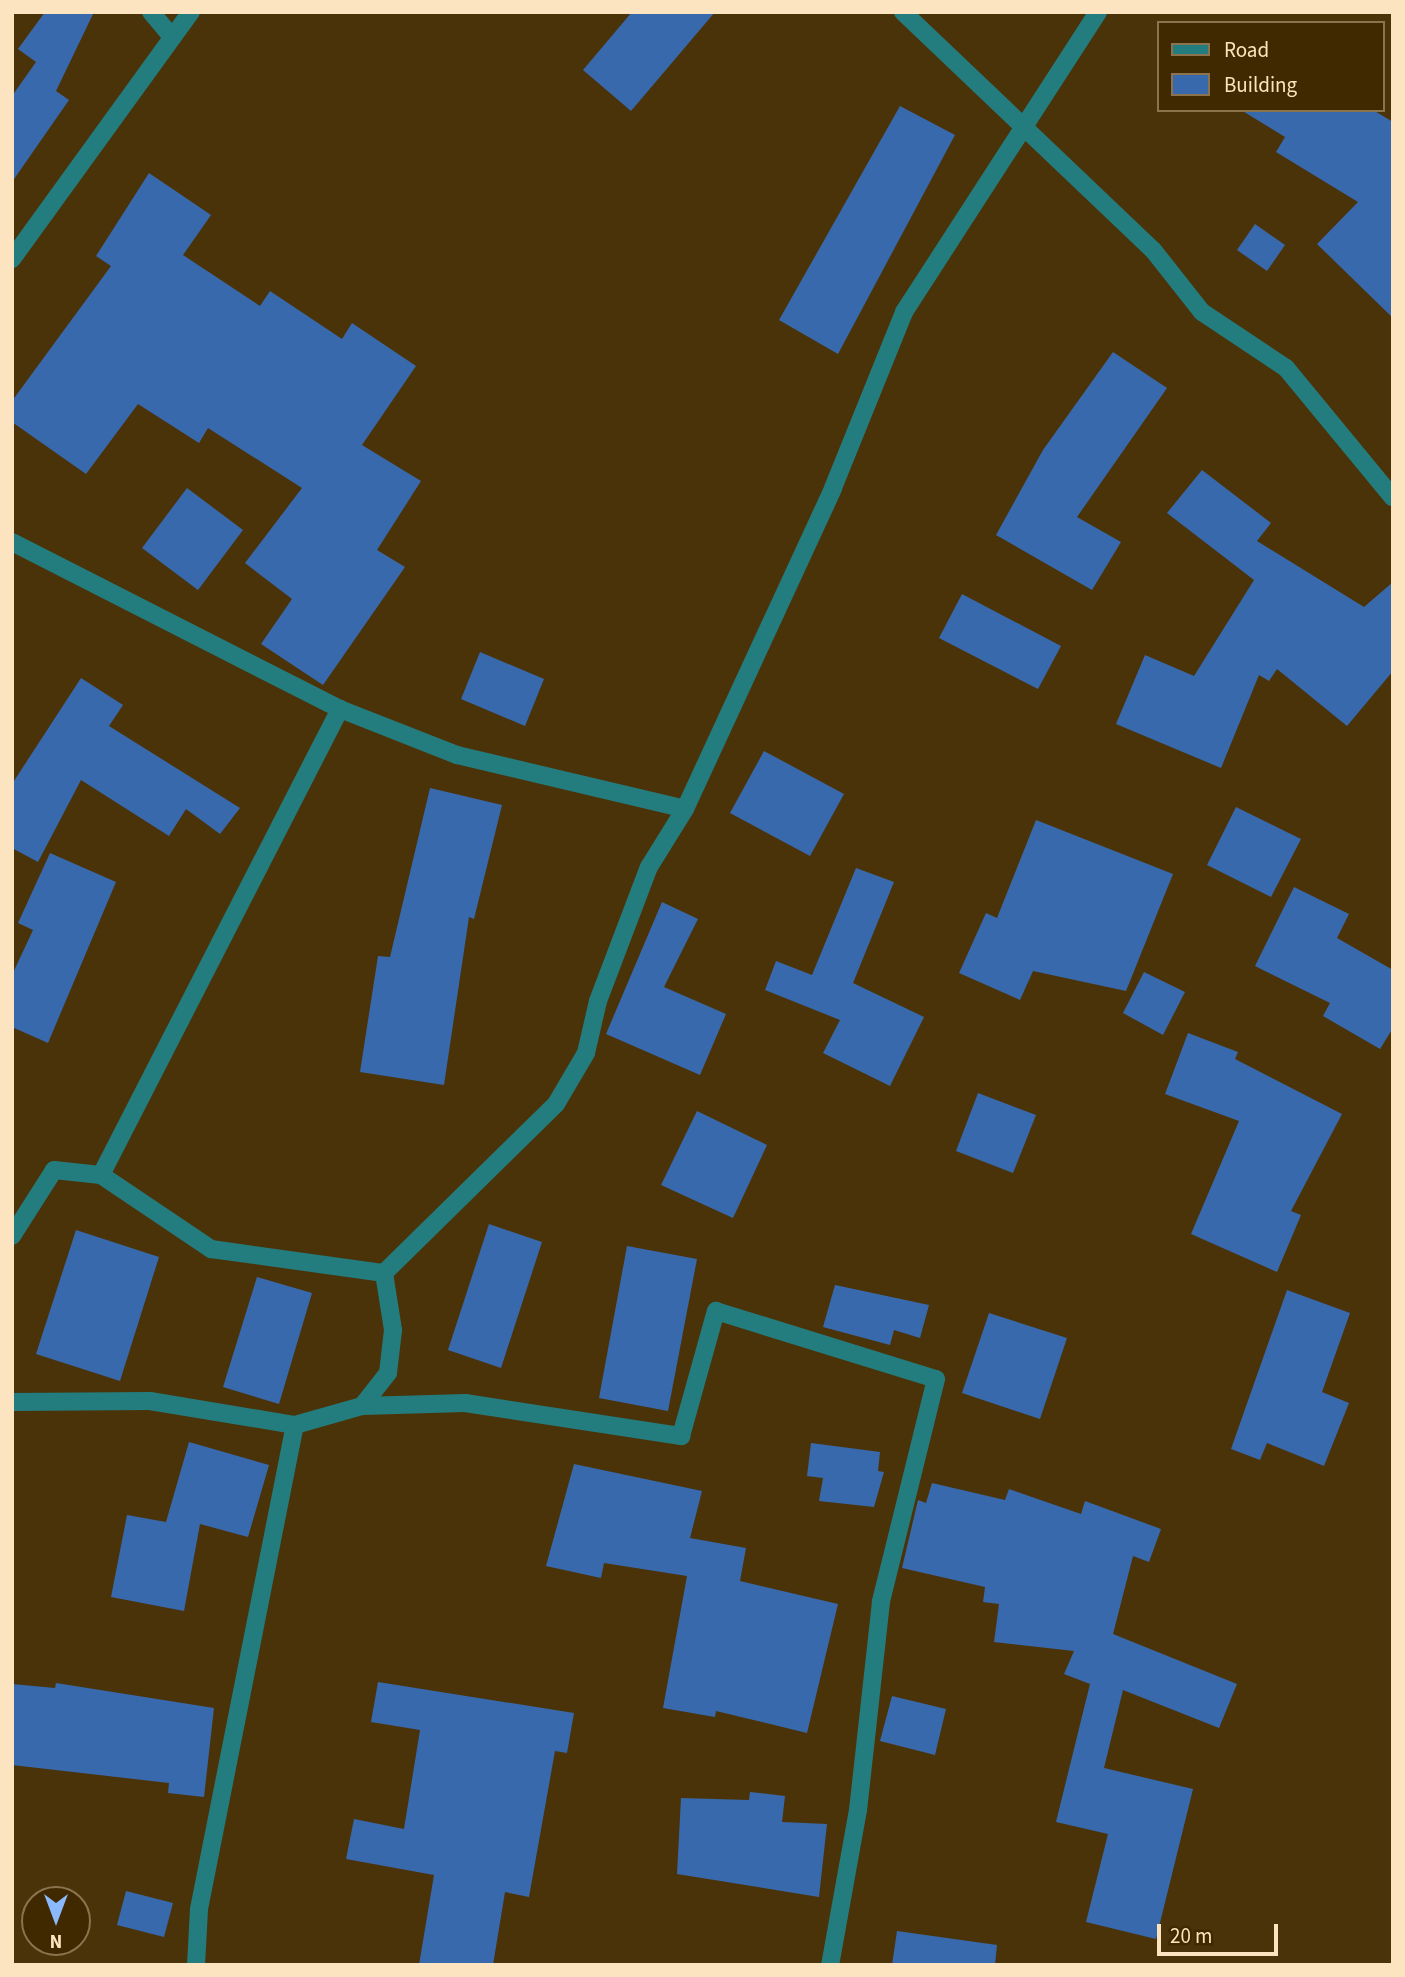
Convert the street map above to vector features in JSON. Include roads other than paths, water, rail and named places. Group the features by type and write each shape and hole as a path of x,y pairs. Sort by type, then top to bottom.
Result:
{"street":[{"path":"151,12 172,37"},
{"path":"12,259 191,12"},
{"path":"902,12 1153,250 1202,312 1286,368 1393,498"},
{"path":"384,1273 556,1104 586,1054 598,1001 649,867 685,809 833,488 904,312 1098,12"},
{"path":"12,542 340,709 457,755 685,809"},
{"path":"101,1175 340,709"},
{"path":"12,1236 54,1170 101,1175 211,1249 384,1273"},
{"path":"362,1406 388,1373 393,1330 384,1273"},
{"path":"12,1402 150,1401 295,1425 362,1406 465,1403 681,1436 716,1311 936,1379 881,1602 861,1785 830,1965"},
{"path":"196,1965 199,1909 295,1425"}]}
